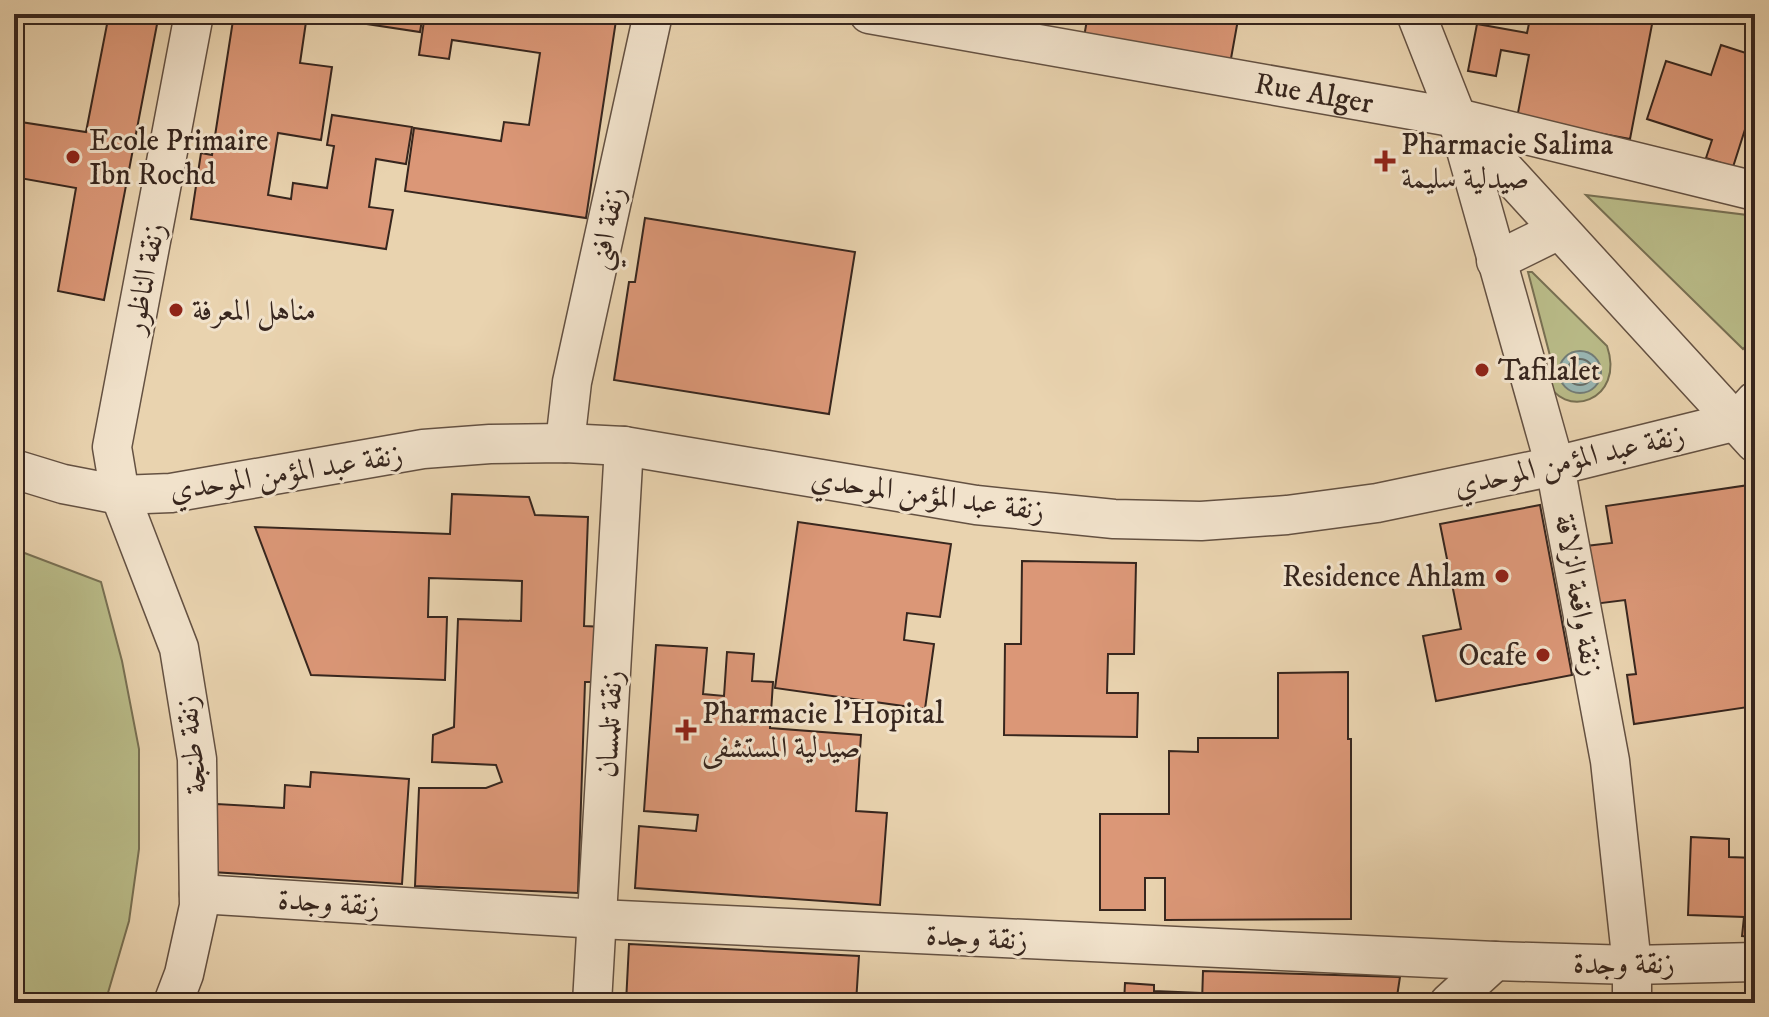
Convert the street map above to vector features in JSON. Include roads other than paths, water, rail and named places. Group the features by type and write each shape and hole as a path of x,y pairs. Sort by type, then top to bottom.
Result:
{"street":[{"name":"زنقة الناظور","path":"120,495 112,447 194,14"},
{"name":"زنقة افني","path":"565,443 572,382 653,14"},
{"name":"Rue Alger","path":"869,14 1457,118 1755,191"},
{"name":"زنقة واقعة الزلاقة","path":"1416,14 1457,118 1555,466 1610,761 1632,965 1632,1003"},
{"path":"1457,118 1559,230 1747,422"},
{"path":"1496,261 1559,230"},
{"name":"زنقة عبد المؤمن الموحدي","path":"14,469 63,484 120,495 171,493 423,449 565,443 624,446 961,503 1114,519 1201,521 1287,515 1377,503 1747,422"},
{"name":"زنقة تلمسان","path":"592,1003 624,446"},
{"name":"زنقة طنجة","path":"120,495 179,648 197,759 199,894 191,948 173,1003"},
{"name":"زنقة وجدة","path":"199,894 598,919 1495,961 1632,965 1755,962"},
{"path":"1449,1003 1495,961"}],"water":[{"path":"1580,351 1595,357 1601,372 1595,387 1580,393 1565,387 1559,372 1565,357"}],"place":[{"name":"Ecole Primaire Ibn Rochd","path":"73,157"},
{"name":"Pharmacie Salima صيدلية سليمة","path":"1385,161"},
{"name":"مناهل المعرفة","path":"176,310"},
{"name":"Tafilalet","path":"1482,370"},
{"name":"Residence Ahlam","path":"1502,576"},
{"name":"Ocafe","path":"1543,655"},
{"name":"Pharmacie l'Hopital صيدلية المستشفى","path":"686,730"}]}
